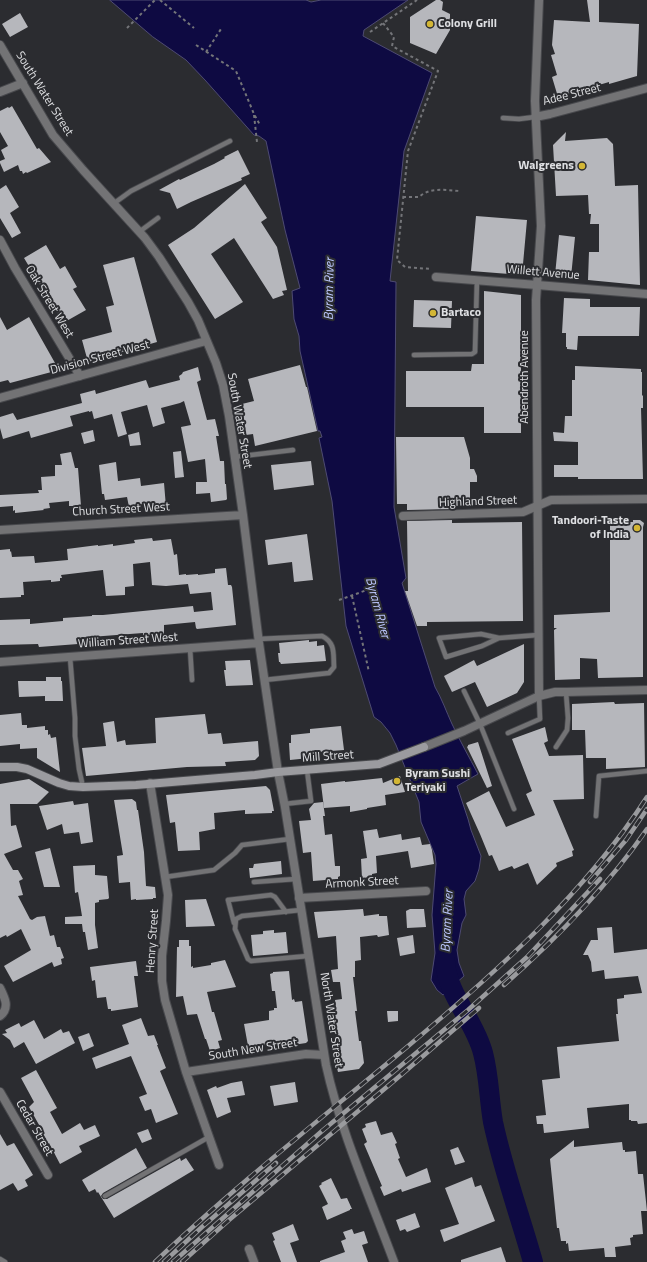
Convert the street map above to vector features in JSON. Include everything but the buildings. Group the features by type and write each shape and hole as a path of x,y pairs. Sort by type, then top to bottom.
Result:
{"main road":[{"name":"Mill Street","path":"0,767 17,767 27,769 59,783 69,786 83,787 255,776 278,772 367,766 386,762 424,747"}],"street":[{"name":"Abendroth Avenue","path":"539,0 535,101 541,226 537,285 539,696"},
{"name":"South Water Street","path":"0,45 53,135 70,156 139,232 159,257 198,320 216,363 223,385 229,416 243,515 258,641 278,772"},
{"path":"0,92 23,83"},
{"name":"Adee Street","path":"535,117 647,88"},
{"name":"Oak Street West","path":"0,240 15,268 80,376"},
{"name":"Willett Avenue","path":"437,274 477,280 647,294"},
{"name":"Division Street West","path":"0,398 206,341"},
{"name":"Highland Street","path":"403,516 523,512 551,500 647,499"},
{"name":"Church Street West","path":"0,530 243,515"},
{"name":"William Street West","path":"0,662 190,648 258,641"},
{"name":"Mill Street","path":"424,747 480,724 539,696 555,692 647,690"},
{"name":"North Water Street","path":"278,772 324,1054 333,1096 348,1143 394,1262"},
{"name":"Henry Street","path":"150,783 168,895 162,956 162,981 165,1000 186,1072 219,1165"},
{"name":"Armonk Street","path":"299,898 426,891"},
{"path":"0,988 6,1002 6,1008 0,1016"},
{"name":"South New Street","path":"186,1072 306,1054 324,1054"},
{"name":"Cedar Street","path":"0,1092 48,1175"},
{"path":"249,1249 254,1262"}],"lane":[{"name":"Adee Street","path":"503,118 519,119 535,117"},
{"path":"113,204 131,191 230,141"},
{"path":"139,232 158,218"},
{"path":"414,355 472,354 475,352 477,280"},
{"path":"234,457 293,450"},
{"path":"499,638 482,646 446,657 439,638 480,634 499,638 538,635"},
{"path":"258,641 322,636 330,640 332,645 334,667 329,673 264,680"},
{"path":"190,648 192,680"},
{"path":"70,657 75,718 74,736 83,787"},
{"path":"464,691 480,724 514,809"},
{"path":"556,747 567,730 568,718 566,692"},
{"name":"Abendroth Avenue","path":"508,733 540,718 539,696"},
{"path":"284,804 311,801 307,770"},
{"path":"596,816 599,776 647,771"},
{"path":"165,877 214,870 235,853 242,845 290,839"},
{"path":"254,882 296,878"},
{"path":"286,912 275,897 271,895 228,900 235,929 248,959 251,961 308,956"},
{"path":"235,929 236,919 242,916 301,910"},
{"path":"104,1196 209,1137"},
{"path":"0,1259 5,1262"}],"path":[{"path":"127,28 155,0"},
{"path":"160,0 194,28"},
{"path":"370,32 417,0"},
{"path":"383,23 394,37 392,46 438,71 408,151 397,260 405,267 437,274"},
{"path":"206,52 221,29"},
{"path":"196,45 236,71 260,125"},
{"path":"254,114 256,142"},
{"path":"403,197 418,197 433,190 460,190"},
{"path":"339,600 367,590"},
{"path":"352,596 369,672"}],"water":[{"path":"110,0 306,0 311,2 321,0 408,0 364,30 363,36 432,73 404,151 390,281 396,282 394,507 406,578 402,583 435,687 478,774 457,786 481,856 475,881 466,891 464,899 466,915 462,923 457,950 459,963 464,976 443,995 437,990 431,980 435,953 432,915 436,864 435,855 421,822 419,802 396,745 390,733 381,722 374,717 346,626 332,501 319,438 322,437 320,431 318,431 300,351 299,336 294,319 292,291 300,288 285,230 266,141 259,136 254,135 186,60 153,37"}],"waterway":[{"name":"Byram River","path":"445,961 451,985 474,1030 483,1053 487,1070 493,1122 497,1140 533,1262"}],"railway":[{"path":"155,1262 247,1179 407,1047 505,961 567,900 622,833 647,797"},
{"path":"590,882 626,840 647,809"},
{"path":"504,985 543,949 580,911 615,871 647,829"},
{"path":"173,1262 322,1131 468,1010 527,957 600,879"},
{"path":"182,1262 229,1220 479,1008"},
{"path":"164,1262 276,1163"}],"place":[{"name":"Colony Grill","path":"430,24"},
{"name":"Walgreens","path":"582,166"},
{"name":"Bartaco","path":"433,313"},
{"name":"Tandoori-Taste of India","path":"637,528"},
{"name":"Byram Sushi Teriyaki","path":"397,781"}]}
